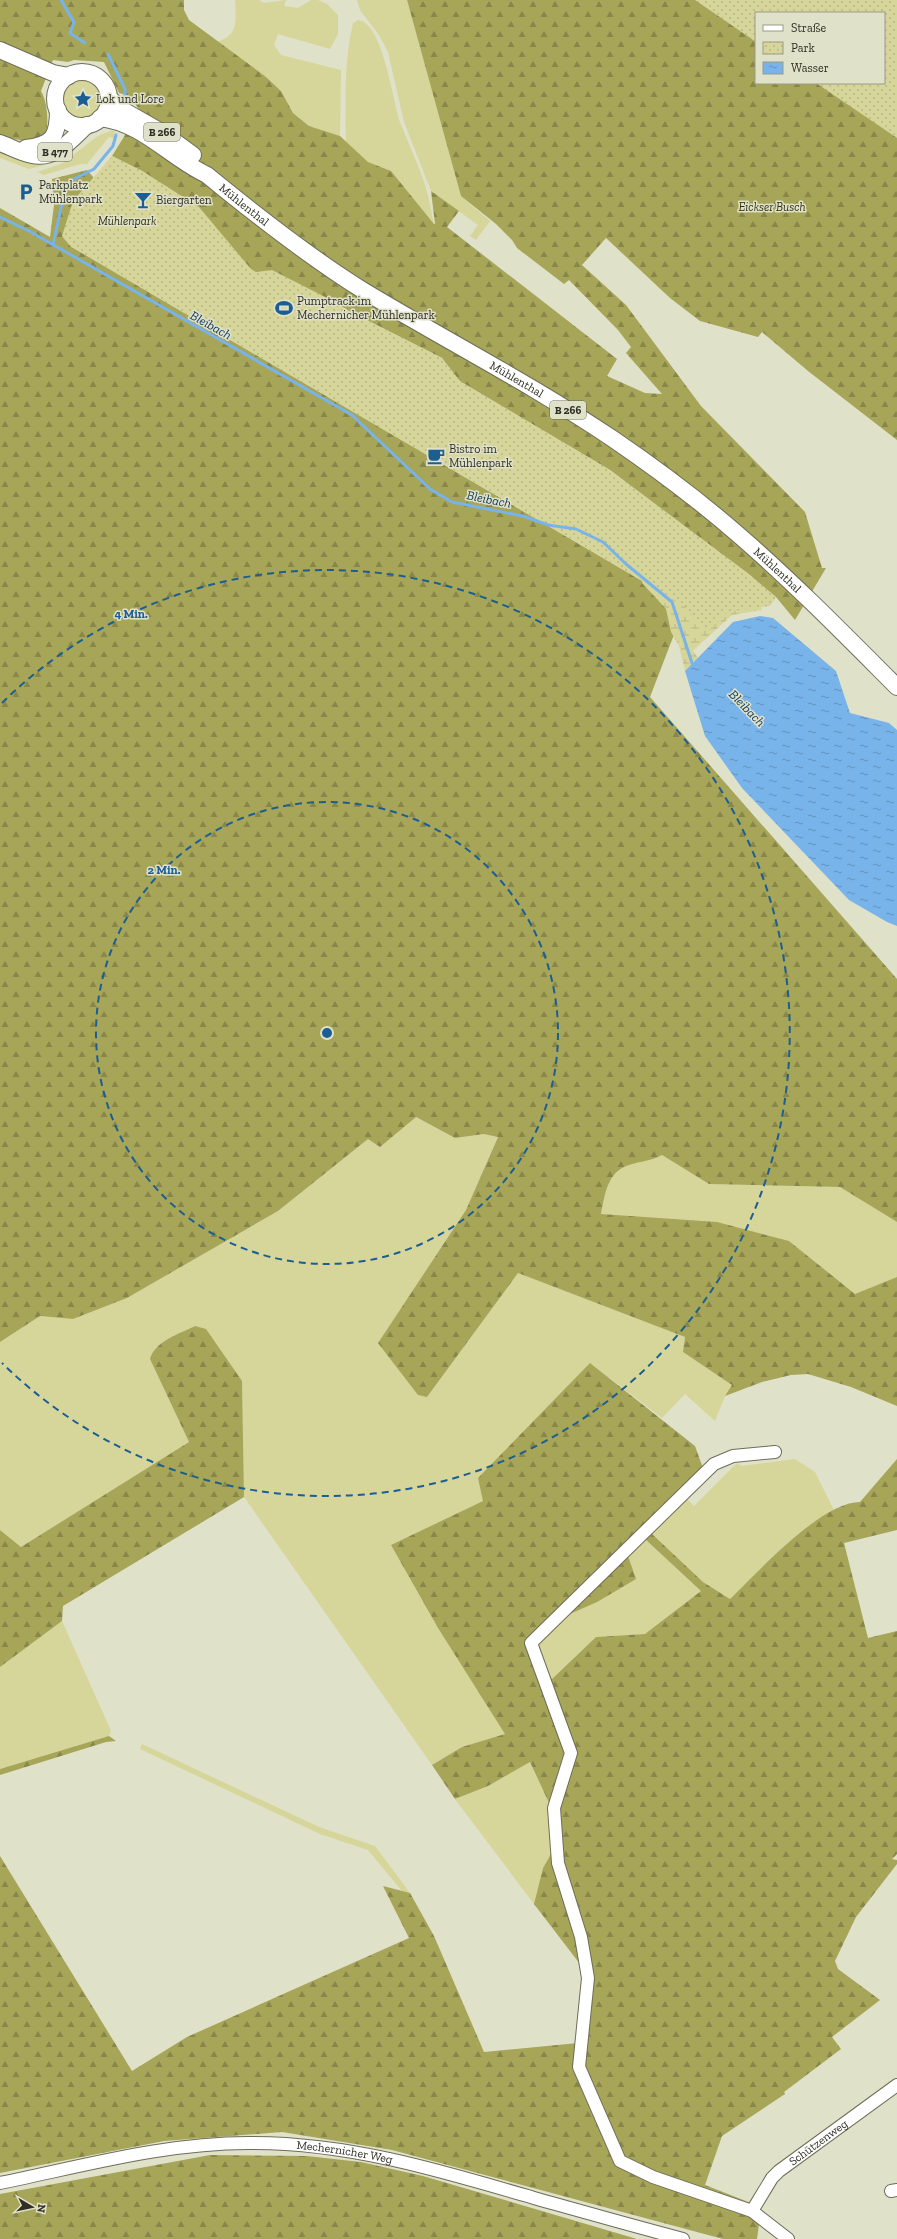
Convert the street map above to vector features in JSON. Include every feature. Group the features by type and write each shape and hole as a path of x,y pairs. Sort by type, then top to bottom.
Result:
{"main road":[{"path":"0,50 52,73 69,76 84,72 99,78 108,90 108,106 94,122 80,126 67,121 57,104 49,85 42,80 0,60"},
{"path":"57,104 59,85 69,76"},
{"name":"Mühlenthal","path":"109,98 121,109 173,140 202,162 207,175"},
{"name":"B 477","path":"7,146 33,147 51,140 56,134 58,124 57,104"},
{"name":"Mühlenthal","path":"94,122 118,121 132,127 194,170 207,175 250,210 339,274 553,400 667,478 740,536 834,624 897,687"},
{"name":"B 477","path":"7,146 34,156 57,151 94,122"}],"street":[{"path":"775,1452 732,1456 714,1464 531,1643 571,1753 554,1808 558,1863 581,1937 588,1978 579,2067 620,2161 653,2177 752,2211 788,2239"},
{"name":"Schützenweg","path":"752,2211 772,2178 779,2171 897,2085"},
{"name":"Mechernicher Weg","path":"0,2183 127,2157 181,2148 252,2143 291,2145 362,2153 432,2168 683,2239"}],"green space":[{"name":"Eickser Busch","path":"0,0 184,0 184,10 189,20 266,77 281,91 293,113 309,126 340,136 368,162 391,171 434,224 431,191 459,211 447,227 617,359 607,376 645,393 662,394 626,353 631,347 618,330 569,280 564,284 517,248 512,240 496,224 461,196 407,0 897,0 897,440 808,371 762,332 758,337 700,321 670,298 606,238 582,265 626,305 701,406 805,512 822,568 826,568 795,620 776,597 610,470 459,381 442,358 345,309 223,298 198,207 142,171 112,156 140,111 130,96 119,93 104,62 74,60 68,62 53,60 41,91 47,109 47,129 50,132 29,142 0,136"},
{"path":"235,0 259,0 264,3 286,0 284,6 298,8 311,0 318,0 327,4 338,15 338,34 330,49 278,34 274,45 281,55 341,70 340,136 309,126 293,113 281,91 266,77 216,42 229,36 232,31 236,14"},
{"path":"357,0 407,0 461,196 490,221 476,240 470,236 478,225 431,191 404,122 388,52 379,35 360,10"},
{"path":"695,0 897,0 897,138 817,84 885,84 885,12 755,12 755,41"},
{"path":"358,20 367,24 374,34 380,48 386,65 400,122 425,185 434,224 391,171 368,162 346,142 345,97 348,53 353,23"},
{"path":"83,79 97,85 103,99 97,113 83,119 69,113 63,99 69,85"},
{"path":"110,131 115,131 114,138 109,137 87,164 80,164 44,175 37,172 61,164 98,136"},
{"path":"75,146 75,150 60,161 29,169 0,158 0,149"},
{"name":"Mühlenpark","path":"112,156 142,171 199,207 251,269 256,272 272,270 335,302 354,314 442,358 460,381 610,470 749,574 776,597 770,606 727,612 707,632 685,606 70,246 62,236 73,201"},
{"path":"87,170 100,185 70,246 685,606 650,697 897,979 897,1222 840,1187 709,1184 662,1155 650,1160 629,1165 616,1173 608,1185 601,1214 717,1222 789,1241 855,1294 897,1277 897,1406 851,1387 808,1374 791,1375 762,1382 725,1396 732,1385 683,1352 685,1337 518,1273 427,1397 418,1395 378,1343 466,1210 498,1137 484,1134 455,1138 416,1117 380,1147 368,1139 278,1211 127,1298 73,1319 40,1316 0,1342 0,208 50,237 54,205 52,179"},
{"path":"643,576 728,609 760,605 762,610 732,615 693,651 698,658 685,671 679,646 671,632 666,609 642,583"},
{"path":"415,1117 455,1138 485,1134 498,1136 466,1210 378,1343 427,1397 518,1273 685,1337 683,1352 733,1385 725,1396 715,1421 685,1394 662,1418 590,1363 483,1501 391,1545 438,1628 506,1734 462,1747 432,1765 244,1497 242,1381 195,1326 162,1343 157,1347 150,1359 189,1442 21,1547 0,1530 0,1342 40,1316 73,1319 127,1298 278,1211 368,1139 380,1146"},
{"path":"662,1155 709,1184 840,1187 897,1222 897,1277 855,1294 789,1241 601,1214 605,1192 611,1178 616,1173 629,1165 650,1160"},
{"path":"195,1326 206,1329 242,1381 244,1497 63,1606 62,1621 0,1667 0,1530 21,1547 189,1442 150,1359 157,1347 162,1343"},
{"path":"590,1363 695,1446 704,1471 532,1636 543,1665 552,1679 596,1637 645,1634 701,1591 645,1539 651,1533 703,1582 730,1599 773,1556 809,1526 827,1513 844,1505 860,1502 897,1459 897,1530 844,1543 868,1638 897,1631 897,1854 892,1859 897,1860 897,1864 856,1917 835,1961 838,1969 880,2000 832,2037 841,2049 784,2092 785,2094 722,2136 705,2185 751,2203 744,2212 759,2224 757,2239 723,2239 392,2150 282,2132 164,2141 0,2173 0,1856 132,2071 187,2037 409,1938 383,1886 410,1893 434,1936 484,2052 578,2043 583,1968 534,1904 543,1868 554,1849 550,1805 530,1762 488,1786 455,1799 432,1765 462,1747 505,1734 438,1628 391,1545 483,1501 478,1478"},
{"path":"795,1459 815,1472 834,1510 821,1517 794,1538 766,1563 730,1599 703,1582 651,1533 686,1498 694,1506 737,1463 742,1466"},
{"path":"645,1539 701,1591 645,1634 596,1637 552,1679 543,1665 535,1645"},
{"path":"628,1556 636,1579 597,1602 563,1617"},
{"path":"62,1621 111,1731 109,1736 0,1769 0,1667"},
{"path":"109,1736 116,1741 106,1742 0,1775 0,1769"},
{"path":"142,1744 319,1827 375,1846 410,1893 402,1891 368,1850 320,1834 140,1749"},
{"path":"530,1762 550,1805 554,1850 543,1868 534,1904 455,1799 488,1786"},
{"path":"210,2155 307,2156 361,2162 423,2176 637,2239 0,2239 0,2194"}],"water":[{"path":"760,616 773,618 836,671 850,713 889,723 897,730 897,926 887,922 849,900 742,788 705,736 685,671 733,622"}],"waterway":[{"path":"61,0 74,22 70,33 85,43"},
{"path":"108,54 125,89 125,97"},
{"path":"53,245 65,189 74,179 94,169 113,146 116,135"},
{"name":"Bleibach","path":"0,217 29,231 352,415 430,489 452,502 523,516 548,525 576,529 603,542 626,564 672,602 693,666"}],"place":[{"name":"Lok und Lore","path":"83,99"},
{"name":"Parkplatz Mühlenpark","path":"26,192"},
{"name":"Biergarten","path":"143,200"},
{"name":"Pumptrack im Mechernicher Mühlenpark","path":"284,308"},
{"name":"Bistro im Mühlenpark","path":"436,456"}]}
